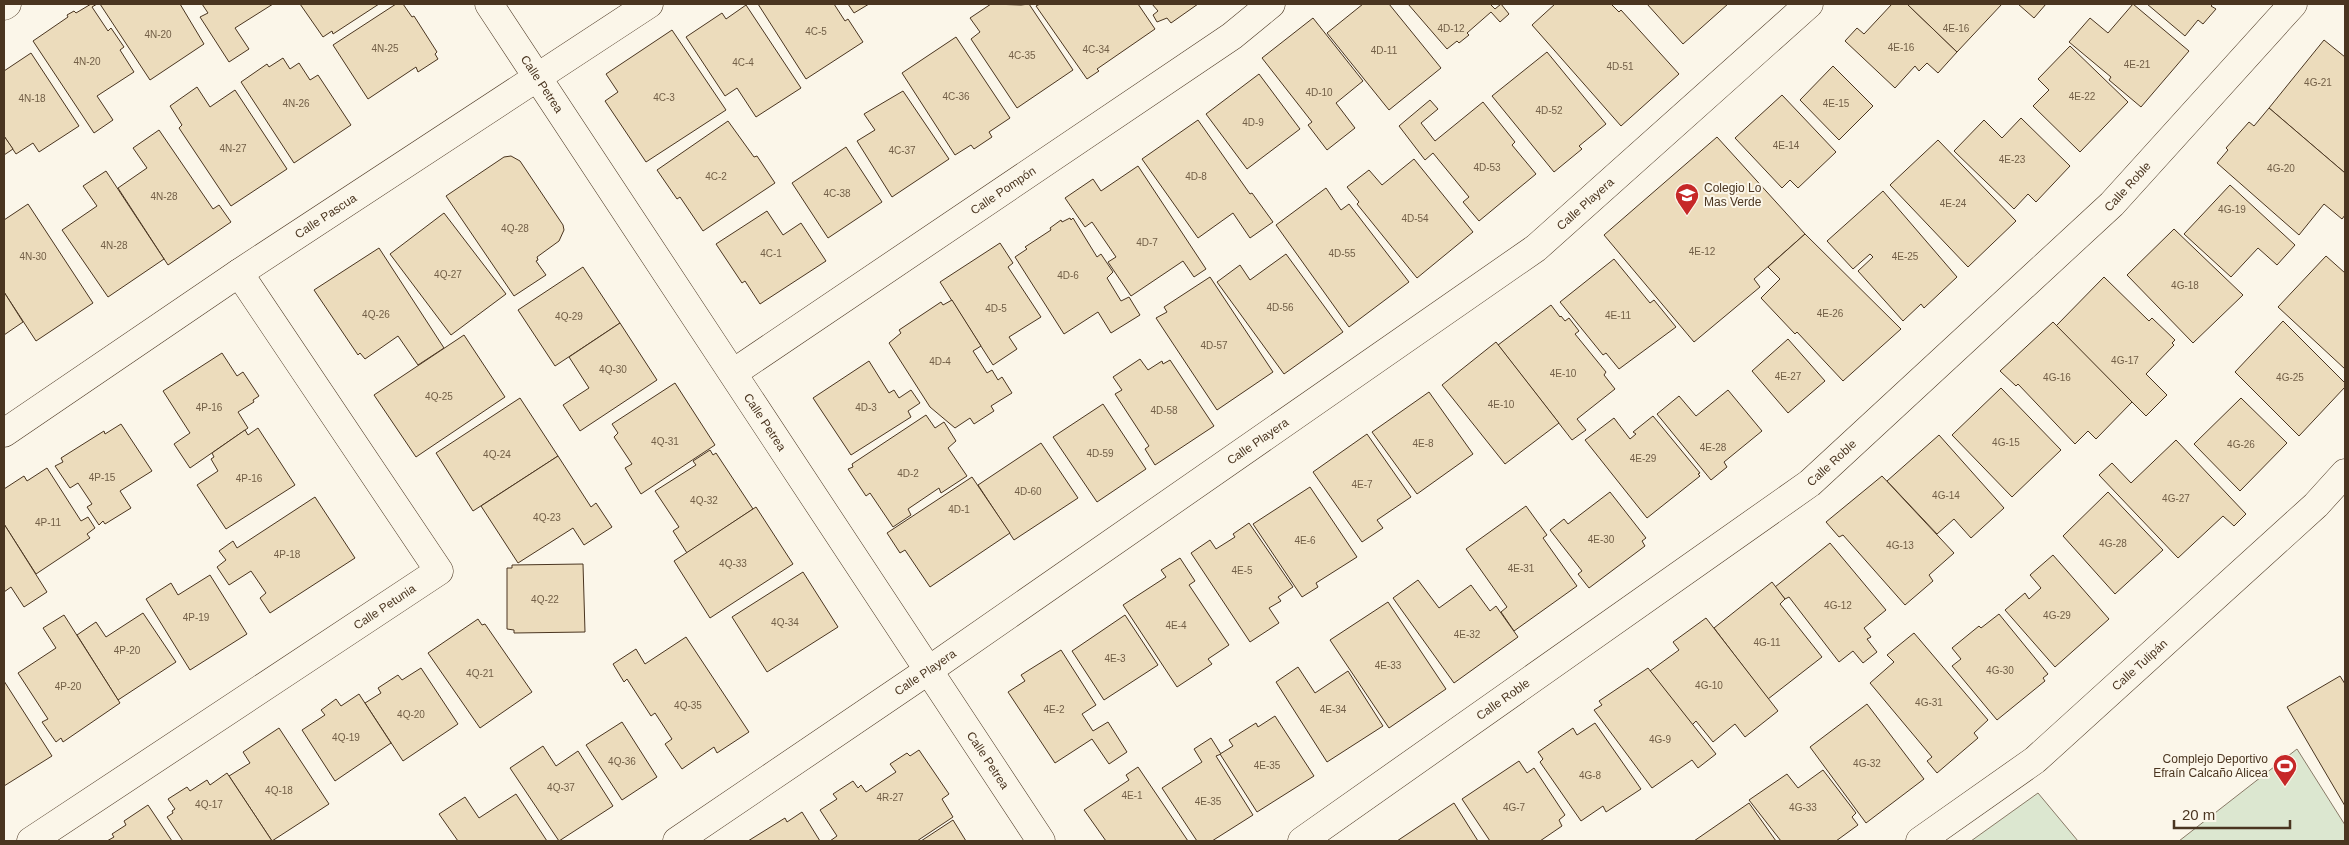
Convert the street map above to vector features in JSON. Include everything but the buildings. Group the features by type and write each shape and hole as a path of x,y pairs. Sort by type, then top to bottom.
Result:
{"street":[{"name":"Calle Petrea","path":"490,4 1041,841"},
{"name":"Calle Pascua","path":"4,432 239,274 649,4"},
{"name":"Calle Pompón","path":"733,373 1232,36 1271,4"},
{"name":"Calle Playera","path":"677,841 929,670 1536,248 1808,4"},
{"name":"Calle Roble","path":"1302,841 1810,483 2112,204 2293,4"},
{"name":"Calle Petunia","path":"31,841 439,571 239,274"},
{"name":"Calle Tulipán","path":"1920,841 2035,760 2316,505 2345,473"}],"green space":[{"name":"Complejo Deportivo Efraín Calcaño Alicea","path":"2297,749 2345,825 2345,841 2179,841"},
{"path":"2038,793 2078,841 1971,841"}],"place":[{"name":"Colegio Lo Mas Verde","path":"1687,216"},
{"name":"Complejo Deportivo Efraín Calcaño Alicea","path":"2285,787"}]}
